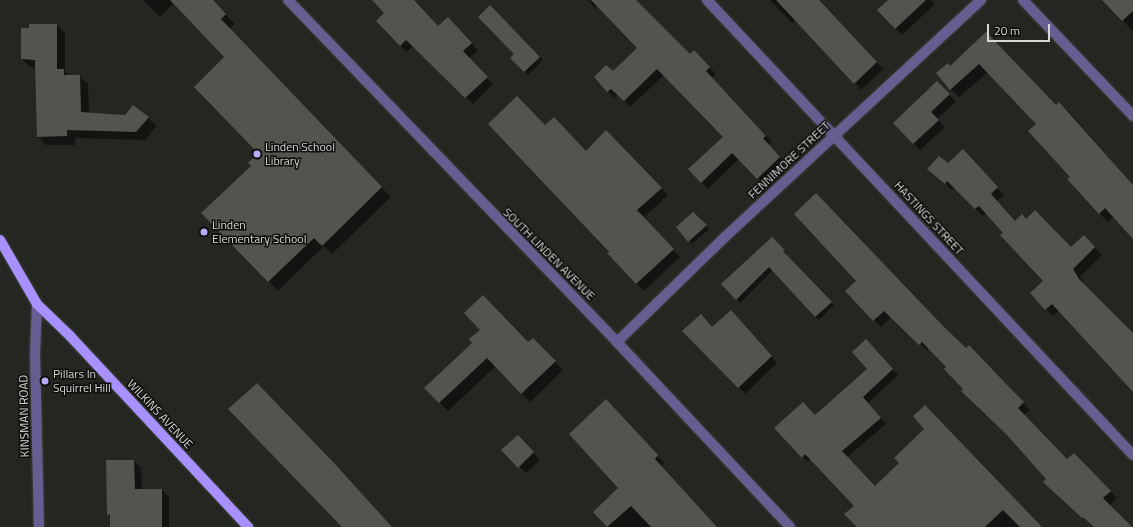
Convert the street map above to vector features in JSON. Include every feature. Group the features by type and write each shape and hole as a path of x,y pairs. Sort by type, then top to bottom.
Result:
{"main road":[{"name":"WILKINS AVENUE","path":"0,243 37,304 71,338 248,527"}],"street":[{"name":"SOUTH LINDEN AVENUE","path":"288,0 617,342 790,527"},
{"name":"HASTINGS STREET","path":"707,0 1133,455"},
{"name":"FENNIMORE STREET","path":"617,342 834,136 981,0"},
{"path":"1023,0 1133,116"},
{"name":"KINSMAN ROAD","path":"37,304 35,353 39,527"}],"building":[{"name":"Linden Elementary School","path":"170,0 213,0 226,14 221,19 382,187 322,246 314,238 268,282 201,213 251,166 248,163 258,153 194,87 224,57"},
{"path":"372,0 414,0 438,26 448,17 472,43 463,51 488,77 465,98 406,40 400,46 376,21 384,13"},
{"path":"591,0 636,0 690,54 694,50 710,67 706,71 766,136 763,138 780,157 757,179 732,153 701,183 688,169 723,137 657,69 624,101 611,89 607,92 594,77 606,65 613,71 637,48"},
{"path":"776,0 819,0 877,62 854,84"},
{"path":"888,0 926,0 895,29 877,10"},
{"path":"1102,0 1133,0 1133,11 1122,21"},
{"path":"490,5 540,57 524,72 510,58 514,54 478,17"},
{"path":"29,24 57,24 57,69 64,69 64,75 80,75 81,112 125,115 133,105 149,117 136,132 67,130 67,136 37,137 35,60 21,59 21,28 29,28"},
{"path":"986,32 1056,105 1059,102 1133,185 1133,239 1105,208 1099,214 1067,179 1070,177 1028,131 1036,124 979,64 950,90 936,73 948,63 950,66"},
{"path":"937,81 950,94 931,112 939,120 913,144 893,123"},
{"path":"517,96 545,125 554,117 586,151 606,130 662,188 637,210 674,249 636,284 607,253 609,252 488,124"},
{"path":"963,149 998,187 991,194 1015,221 1022,214 1026,219 1035,210 1071,247 1084,235 1095,247 1073,269 1079,279 1133,333 1133,392 1052,304 1045,310 1030,293 1043,281 1000,235 1003,233 979,206 975,209 947,181 945,184 927,169 939,156 948,163"},
{"path":"816,193 944,327 966,348 969,345 1024,402 1018,408 1067,459 1074,453 1111,491 1103,498 1132,527 1094,527 1083,517 1082,518 1043,482 1046,479 1005,433 961,391 963,389 944,369 946,367 922,342 919,345 884,311 873,321 845,291 856,281 794,214"},
{"path":"693,212 707,225 688,242 676,227"},
{"path":"772,237 785,250 783,251 832,302 815,317 769,267 736,300 721,284"},
{"path":"483,295 528,342 533,338 556,361 521,394 487,358 439,403 424,388 472,343 469,339 480,330 464,313"},
{"path":"731,310 772,356 738,388 682,331 701,314 712,327"},
{"path":"866,339 893,369 863,397 881,418 842,451 875,486 899,463 894,458 924,429 913,416 925,405 1042,527 1020,527 1003,510 985,527 857,527 844,514 854,506 805,454 802,458 774,428 803,402 815,415 867,369 852,352"},
{"path":"257,383 334,463 392,527 342,527 228,409"},
{"path":"606,399 658,455 655,459 717,527 651,527 631,506 607,527 593,512 618,488 569,434"},
{"path":"518,435 534,452 518,468 501,450"},
{"path":"106,460 134,460 135,489 162,489 162,527 110,527 110,514 107,515"}],"place":[{"name":"Linden School Library","path":"257,154"},
{"name":"Linden Elementary School","path":"204,232"},
{"name":"Pillars In Squirrel Hill","path":"45,381"}]}
